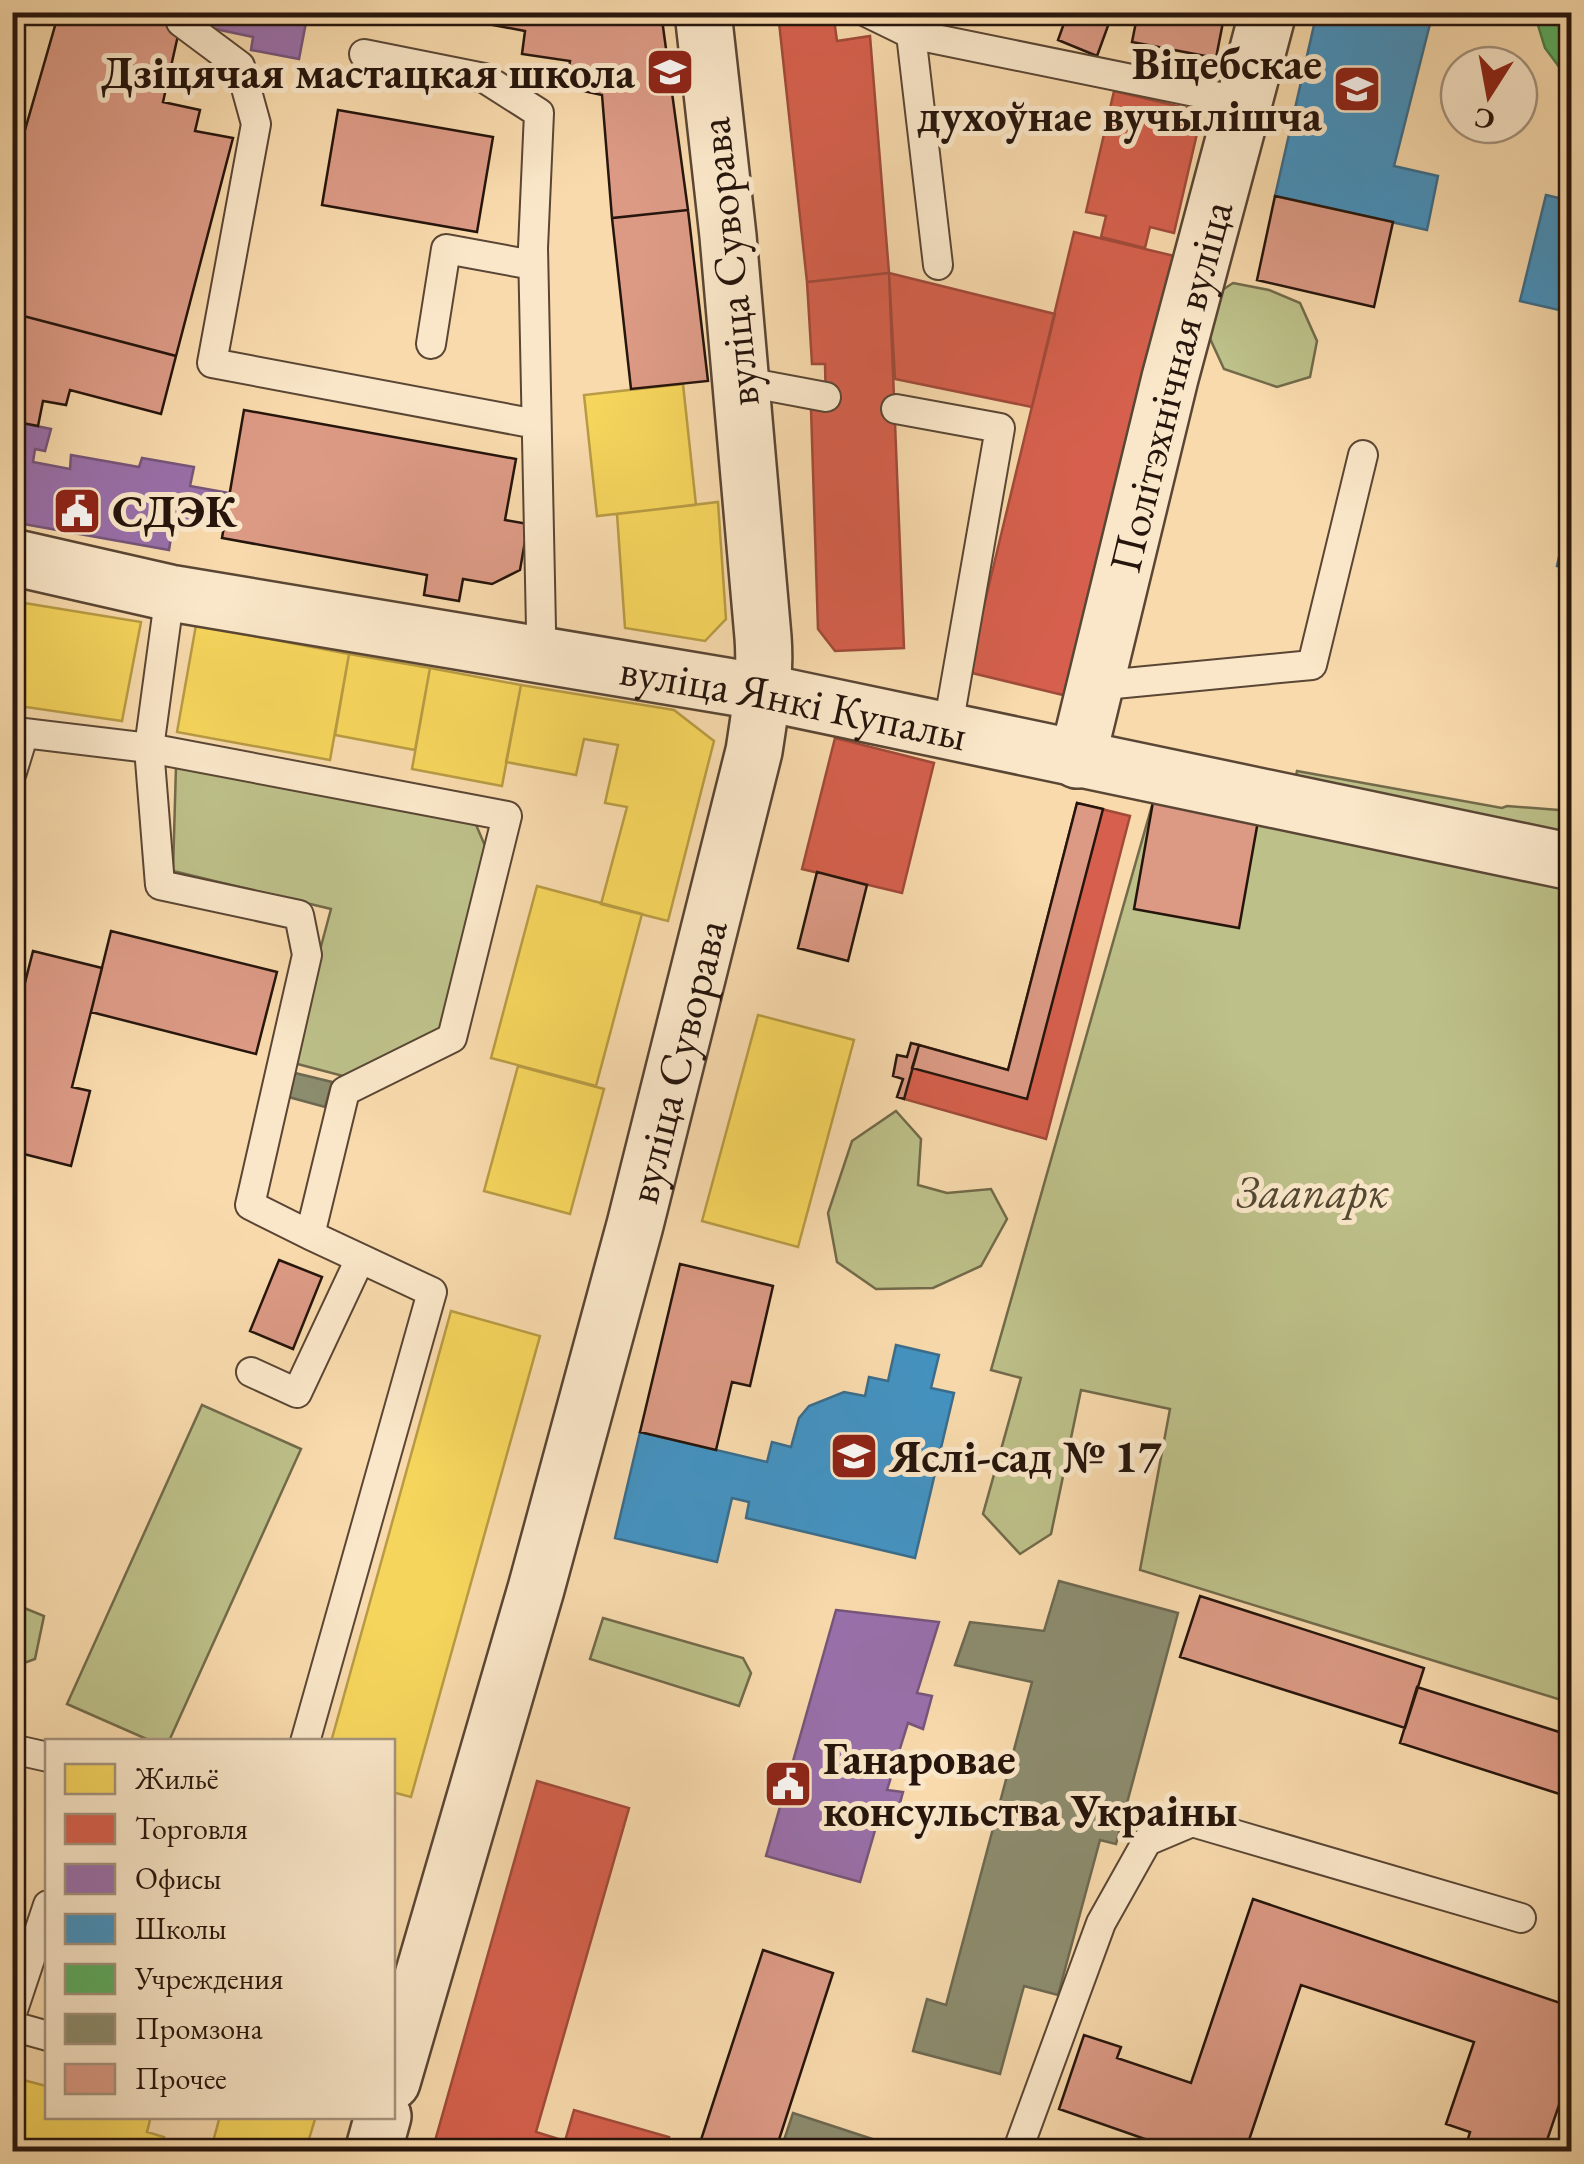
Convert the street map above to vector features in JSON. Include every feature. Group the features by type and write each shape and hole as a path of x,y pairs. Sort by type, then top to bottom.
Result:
{"street":[{"name":"вуліца Суворава","path":"395,2072 536,1588 635,1226 754,751 765,663 703,12"},
{"name":"Політэхнічная вуліца","path":"1076,760 1170,378 1268,12"},
{"name":"вуліца Янкі Купалы","path":"12,557 170,593 762,692 1572,862"},
{"path":"372,2152 381,2119"}],"lane":[{"path":"866,12 911,34 1244,102"},
{"path":"181,22 240,66 256,124 212,364 536,424"},
{"path":"911,34 938,265"},
{"path":"364,54 484,78 539,113 533,265 542,628 538,655"},
{"path":"431,344 446,249 533,265"},
{"path":"740,381 826,396"},
{"path":"896,410 1000,428 947,732"},
{"path":"1094,686 1312,665 1363,455"},
{"path":"170,593 148,748 160,885 299,915 306,955 250,1205 432,1292 306,1739"},
{"path":"12,772 24,734 148,748 507,816 452,1038 345,1091 310,1235"},
{"path":"250,1372 297,1393 360,1259"},
{"path":"12,1748 45,1755"},
{"path":"1017,2152 1102,1923 1147,1841 1192,1822 1521,1918"},
{"path":"12,2013 45,1914"},
{"path":"12,2026 45,2035"}],"green space":[{"path":"1233,283 1269,290 1300,303 1317,341 1310,377 1277,387 1224,369 1207,332 1216,294"},
{"path":"176,766 474,820 489,855 444,1032 343,1076 290,1062 331,909 173,871"},
{"name":"Заапарк","path":"1297,771 1502,808 1571,811 1571,1703 1140,1570 1170,1409 1081,1390 1051,1534 1020,1554 983,1514 1021,1378 991,1370 1153,802 1286,826"},
{"path":"896,1111 921,1139 918,1185 947,1193 991,1189 1007,1219 981,1266 933,1288 876,1289 837,1262 828,1213 852,1141"},
{"path":"202,1405 301,1449 170,1739 146,1739 67,1704"},
{"path":"12,1603 44,1616 35,1659 13,1667"},
{"path":"603,1618 743,1658 751,1673 739,1706 590,1659"}],"building: Жильё":[{"path":"683,384 696,505 597,516 584,395"},
{"path":"718,502 726,619 705,641 625,628 617,514"},
{"path":"12,601 141,622 122,721 12,705"},
{"path":"196,625 349,654 330,760 177,732"},
{"path":"349,654 430,668 415,750 335,735"},
{"path":"430,668 521,685 502,786 412,769"},
{"path":"521,685 674,710 714,741 668,921 601,904 627,807 605,803 618,745 584,739 576,775 506,762"},
{"path":"537,886 642,914 596,1086 491,1058"},
{"path":"758,1015 854,1040 798,1247 702,1221"},
{"path":"518,1066 604,1089 570,1214 484,1191"},
{"path":"451,1311 540,1336 411,1797 395,1793 395,1739 332,1739"},
{"path":"12,2077 45,2086 45,2119 150,2119 147,2132 164,2137 160,2152 12,2152"},
{"path":"219,2119 315,2119 305,2152 189,2152 192,2143 211,2149"}],"building: Торговля":[{"path":"833,12 837,41 870,36 889,273 807,282 778,13"},
{"path":"1114,91 1202,112 1174,233 1150,227 1145,248 1101,237 1106,216 1086,212"},
{"path":"1074,232 1174,256 1067,696 968,672"},
{"path":"889,273 904,648 835,651 818,629 811,409 826,408 825,364 812,364 807,282"},
{"path":"889,273 1055,314 1032,407 895,379"},
{"path":"835,738 934,763 902,893 802,869"},
{"path":"1077,803 1130,816 1046,1139 904,1099 919,1045 1008,1070"},
{"path":"537,1781 629,1808 536,2132 565,2141 574,2110 669,2137 665,2152 473,2152 435,2141"}],"building: Офисы":[{"path":"135,12 308,12 299,59 251,50 253,37"},
{"path":"12,421 51,429 45,451 35,449 33,462 70,469 71,455 139,467 142,458 194,467 190,486 229,493 223,528 174,519 169,550 12,522"},
{"path":"836,1610 939,1622 917,1693 932,1696 923,1729 908,1723 887,1790 903,1792 894,1825 878,1820 860,1882 766,1856"}],"building: Школы":[{"name":"Віцебскае духоўнае вучылішча","path":"1317,12 1433,12 1394,166 1438,176 1427,230 1275,196"},
{"path":"1546,195 1572,201 1572,313 1520,301"},
{"path":"1572,498 1572,569 1557,566"},
{"name":"Яслі-сад № 17","path":"896,1345 939,1355 931,1388 954,1393 915,1558 746,1518 749,1502 732,1498 717,1562 615,1538 640,1432 767,1462 772,1442 791,1447 799,1418 809,1406 844,1392 865,1396 869,1377 888,1381"}],"building: Учреждения":[{"path":"1539,12 1572,12 1572,78 1545,48 1537,22"}],"building: Промзона":[{"path":"291,1072 332,1082 325,1107 285,1096"},
{"path":"1059,1581 1178,1613 1116,1844 1100,1840 1058,1995 1024,1986 1000,2074 913,2051 927,1999 946,2005 1032,1682 955,1665 970,1622 1044,1631"},
{"path":"793,2113 912,2152 780,2152"}],"building: Прочее":[{"path":"59,12 135,12 181,22 163,102 200,110 195,131 233,138 176,356 12,313 12,175"},
{"name":"Дзіцячая мастацкая школа","path":"423,12 661,12 688,210 612,218 602,95 565,87 570,61 522,54 525,31"},
{"path":"1068,12 1113,12 1097,56 1058,40"},
{"path":"1138,12 1225,12 1216,58 1132,42"},
{"path":"338,110 493,137 477,232 322,205"},
{"path":"1275,196 1393,222 1374,307 1257,280"},
{"path":"688,210 708,381 631,389 612,218"},
{"path":"12,313 176,356 161,414 70,390 66,405 43,401 38,426 12,421"},
{"path":"244,410 516,459 505,520 528,524 520,570 492,584 463,579 459,601 424,595 427,575 222,538"},
{"path":"1153,802 1258,821 1239,928 1134,909"},
{"path":"1077,803 1103,809 1027,1099 912,1068 919,1045 1008,1070"},
{"path":"817,872 867,885 848,961 798,948"},
{"path":"111,931 277,972 256,1054 91,1012"},
{"path":"33,951 102,968 72,1087 90,1091 71,1166 12,1151 12,1034"},
{"path":"911,1043 919,1045 904,1099 897,1097 903,1079 893,1076 897,1055 907,1057"},
{"path":"279,1260 322,1277 293,1349 250,1331"},
{"path":"680,1264 773,1286 750,1386 732,1382 716,1450 640,1432"},
{"path":"1200,1596 1424,1668 1405,1728 1180,1657"},
{"path":"1417,1687 1572,1736 1572,1798 1400,1743"},
{"path":"1253,1899 1572,2007 1572,2067 1543,2152 1464,2152 1470,2132 1446,2124 1474,2042 1301,1985 1245,2152 1182,2152 1059,2109 1084,2035 1121,2047 1117,2058 1191,2083"},
{"path":"763,1950 833,1973 775,2152 697,2152"},
{"path":"435,2141 473,2152 431,2152"}],"place":[{"name":"Дзіцячая мастацкая школа","path":"670,72"},
{"name":"Віцебскае духоўнае вучылішча","path":"1357,89"},
{"name":"СДЭК","path":"77,511"},
{"name":"Яслі-сад № 17","path":"854,1456"},
{"name":"Ганаровае консульства Украіны","path":"788,1784"}]}
